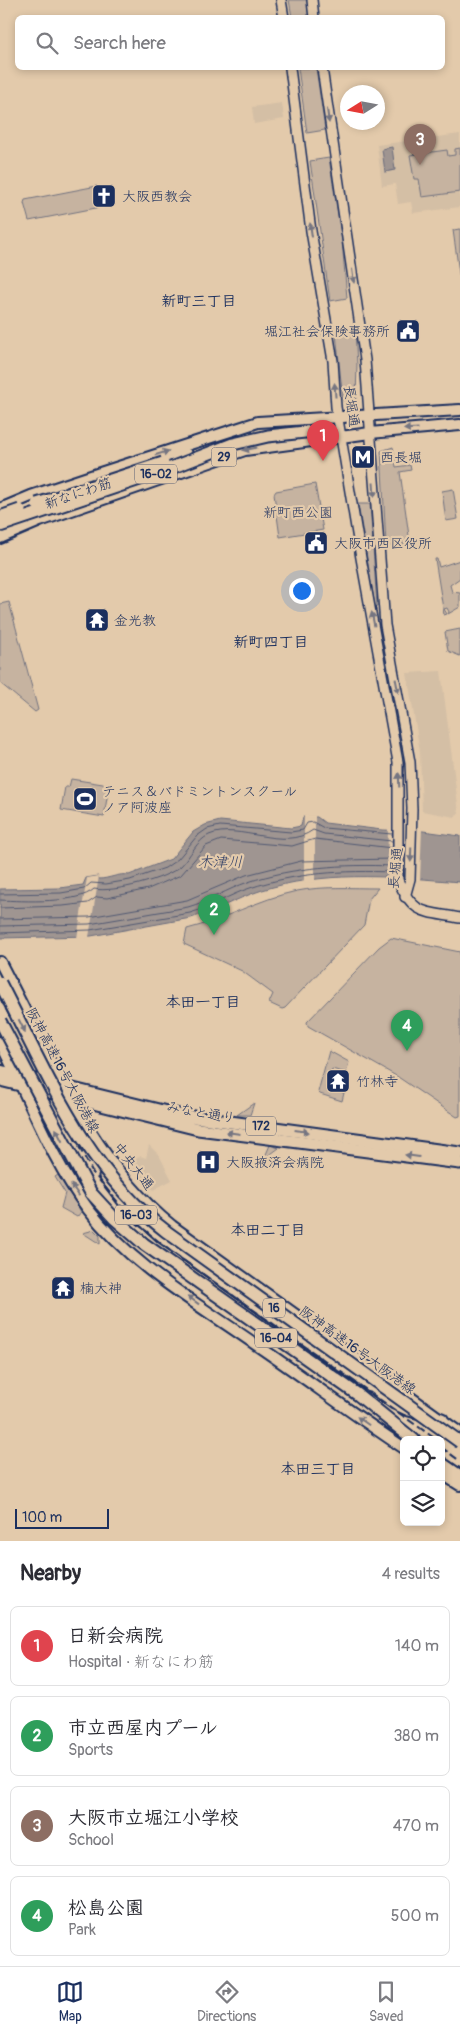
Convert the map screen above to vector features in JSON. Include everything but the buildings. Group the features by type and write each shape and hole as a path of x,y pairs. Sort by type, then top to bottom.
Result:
{"highway":[{"name":"16-02","path":"0,526 150,476 233,444 268,436 314,431 327,431 342,436"},
{"name":"16-02","path":"0,517 187,455"},
{"name":"阪神高速16号大阪港線","path":"0,983 70,1116 98,1163 128,1199 167,1232 460,1442"},
{"name":"16","path":"0,1021 91,1192 128,1237 155,1260 403,1436"},
{"name":"みなと通り","path":"0,1071 72,1098 198,1129 460,1163"},
{"name":"みなと通り","path":"0,1080 18,1079 66,1086 179,1115 460,1152"},
{"name":"16-03","path":"98,1163 124,1203 152,1229 394,1403 409,1410 442,1419"},
{"name":"16-04","path":"91,1192 114,1218 144,1244 376,1408 409,1436"},
{"path":"445,1466 460,1476"}],"main road":[{"path":"281,0 284,15"},
{"path":"312,0 314,15"},
{"name":"長堀通","path":"290,70 314,250 333,361 338,417 361,558 396,742 400,783 398,880 405,897"},
{"name":"長堀通","path":"322,70 361,326 385,625 410,762 412,829 410,880 405,897"},
{"name":"新なにわ筋","path":"0,509 87,477 258,422 460,410"},
{"name":"新なにわ筋","path":"0,538 40,520 245,450 342,436 460,425"},
{"path":"405,897 416,909 460,918"},
{"name":"中央大通","path":"0,962 72,1098 111,1163 152,1210 460,1433"},
{"path":"0,1042 69,1182 111,1236 144,1264 219,1319 400,1445"},
{"path":"445,1474 460,1485"}],"shaded area":[{"path":"282,103 284,119 254,124 252,107"},
{"path":"460,134 460,207 413,213 411,202 398,204 395,184 382,186 377,145"},
{"path":"441,671 459,813 455,817 422,811 420,752 407,673"},
{"path":"149,1145 159,1155 172,1180 153,1190 130,1164 140,1156 146,1158"}],"green space":[{"path":"289,0 307,0 309,15 292,15"},
{"path":"298,70 316,70 325,130 307,133"},
{"path":"460,148 460,192 422,197 419,179 414,179 410,155 447,150 448,156 455,155 455,149"},
{"path":"329,158 342,241 347,298 330,301 310,161"},
{"path":"97,186 101,207 29,221 24,203 25,200"},
{"path":"460,229 460,280 453,230"},
{"path":"355,330 357,364 356,399 343,400 336,333"},
{"path":"393,447 396,467 410,465 411,470 400,472 410,543 390,546 386,544 381,451"},
{"name":"新町西公園","path":"315,484 323,530 280,537 274,494 276,491"},
{"path":"453,489 458,519 446,521 442,491"},
{"path":"358,504 370,504 377,606 375,606"},
{"path":"435,559 437,559 439,567 460,560 460,578 450,585 452,592 460,593 460,607 448,614 447,608 444,609 447,614 444,615"},
{"path":"9,602 38,710 35,712 0,683 0,604"},
{"path":"460,629 460,656 448,651 445,632"},
{"name":"テニス＆バドミントンスクール ノア阿波座","path":"71,779 109,785 104,817 61,810 65,787 69,787"},
{"path":"317,888 378,888 369,899 364,925 282,1009 269,1003 273,994 242,971 184,944 187,929 283,895"},
{"path":"391,938 460,952 460,1116 457,1117 398,1077 308,1026 307,1022 379,947"},
{"path":"329,1051 349,1062 346,1073 332,1069 327,1088 344,1093 342,1101 318,1092"},
{"path":"254,1103 250,1115 237,1115"},
{"path":"270,1145 279,1148 264,1159"},
{"path":"58,1175 81,1212 77,1217 61,1208 65,1193 55,1177"},
{"path":"94,1230 100,1236 100,1244 83,1233"}],"water":[{"path":"392,147 395,170 385,172 382,149"},
{"name":"木津川","path":"303,817 317,817 325,823 382,830 423,831 460,836 460,882 390,877 319,879 262,890 191,918 91,936 0,938 0,889 60,888 83,885 86,878 98,876 99,879 103,879 129,875 171,859 193,832 205,825 220,821 291,828 301,826"}],"pier":[{"path":"304,816 315,816 315,881 304,882"},
{"path":"388,828 422,829 420,880 387,880"},
{"path":"99,876 89,937 77,938 87,878"}],"railway":[{"path":"0,998 93,1173 134,1221 169,1250 431,1436"},
{"path":"445,1450 460,1461"}],"place":[{"name":"大阪市立堀江小学校","path":"420,165"},
{"name":"大阪西教会","path":"104,196"},
{"name":"堀江社会保険事務所","path":"408,331"},
{"name":"西長堀","path":"363,457"},
{"name":"日新会病院","path":"323,461"},
{"name":"大阪市西区役所","path":"316,543"},
{"name":"金光教","path":"97,620"},
{"name":"テニス＆バドミントンスクール ノア阿波座","path":"85,799"},
{"name":"市立西屋内プール","path":"214,935"},
{"name":"松島公園","path":"407,1051"},
{"name":"竹林寺","path":"338,1081"},
{"name":"大阪掖済会病院","path":"208,1162"},
{"name":"楠大神","path":"63,1288"}],"district":[{"name":"新町三丁目","path":"199,301"},
{"name":"新町四丁目","path":"271,642"},
{"name":"本田一丁目","path":"203,1002"},
{"name":"本田二丁目","path":"268,1230"},
{"name":"本田三丁目","path":"318,1469"}]}
